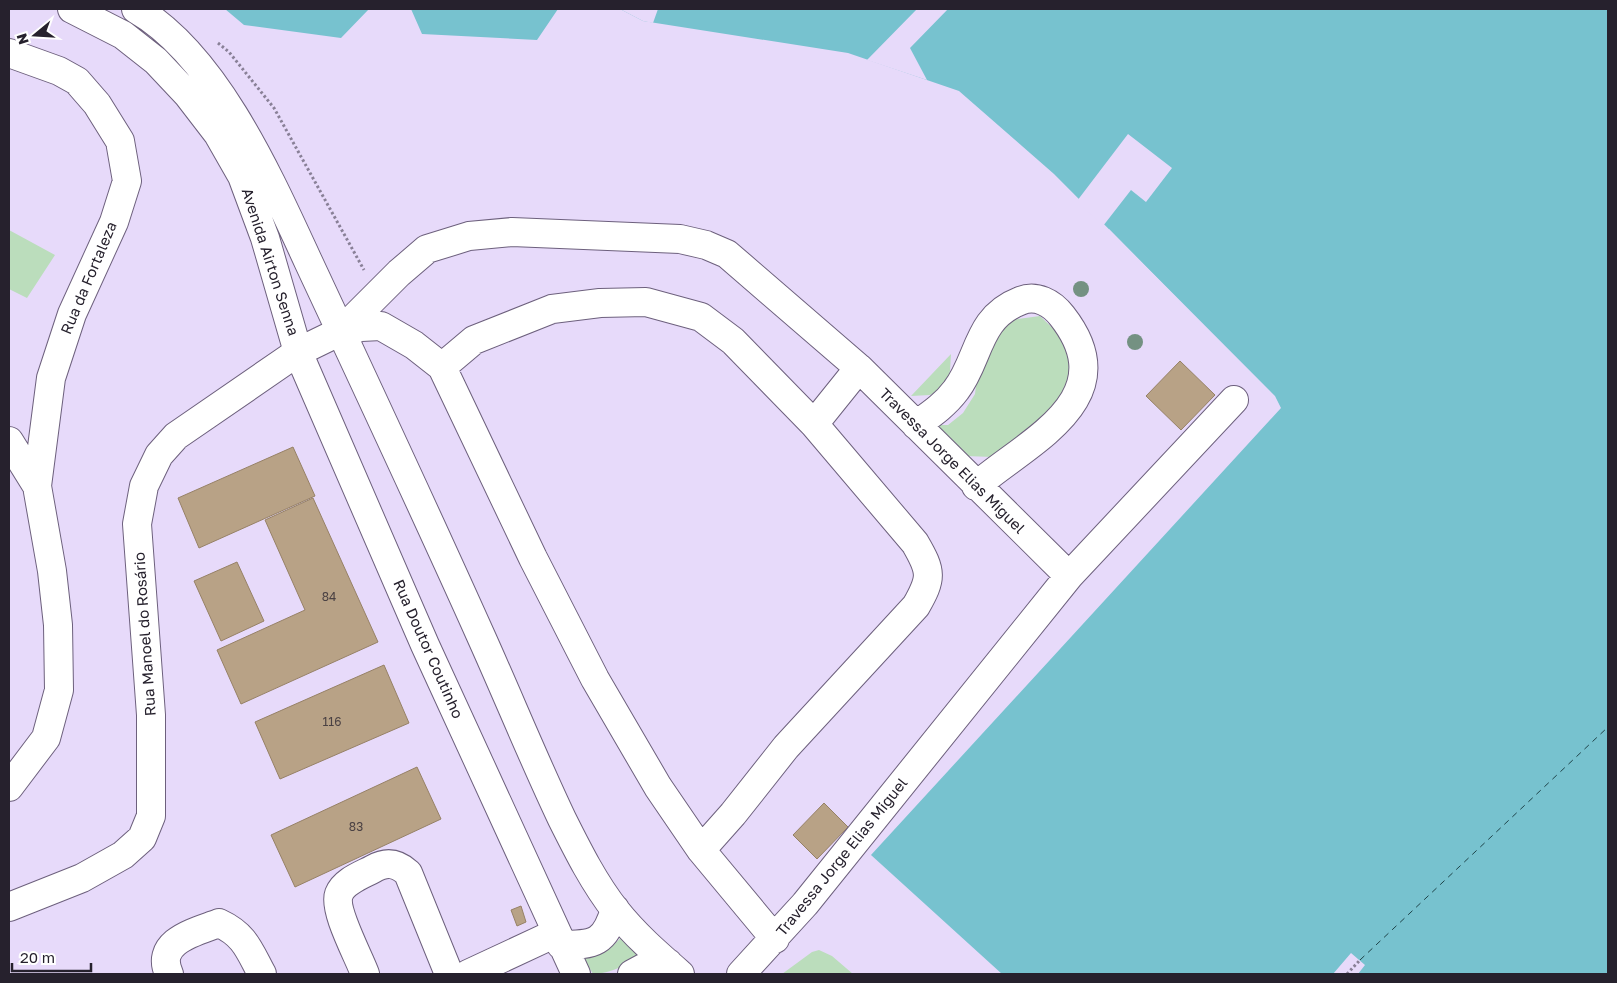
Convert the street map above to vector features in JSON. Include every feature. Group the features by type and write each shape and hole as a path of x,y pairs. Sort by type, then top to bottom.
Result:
{"street":[{"name":"Avenida Airton Senna","path":"72,9 123,35 156,61 188,95 218,134 242,176 249,194 265,238 298,352"},
{"name":"Avenida Airton Senna","path":"136,9 148,16 186,50 220,92 276,192 341,332"},
{"name":"Rua da Fortaleza","path":"9,53 59,71 77,81 97,104 120,141 127,181 114,222 72,314 51,378 37,486 58,625 59,690 46,738 9,787"},
{"name":"Travessa Jorge Elias Miguel","path":"341,332 376,296 427,249 469,236 512,232 680,239 706,245 727,254 859,368 1068,576 805,904 741,974"},
{"path":"916,425 940,408 956,390 967,372 974,350 988,325 1000,312 1021,300 1039,298 1056,308 1070,325 1081,349 1084,372 1078,396 1063,417 1035,443 1000,466 976,486"},
{"path":"442,367 474,340 552,309 600,303 646,302 701,316 733,341 814,424 915,543 926,562 929,584 916,606 786,747 733,814 701,850"},
{"path":"674,969 643,942 615,909 587,869 548,789 481,637 341,332 361,326 381,326 391,330 414,345 442,367 533,558 596,678 658,787 701,850 775,939"},
{"name":"Rua Manoel do Rosário","path":"9,907 82,878 123,854 142,838 151,816 151,715 138,524 144,486 159,455 176,436 298,352 341,332"},
{"name":"Rua Doutor Coutinho","path":"298,352 425,645 576,974"},
{"path":"814,424 859,368"},
{"path":"1068,576 1234,400"},
{"path":"9,441 37,486"},
{"path":"365,974 338,907 339,893 348,882 383,863 400,865 408,873 450,974"},
{"path":"468,974 559,939 581,945 595,941 608,931 615,909"},
{"path":"169,974 165,960 168,950 177,940 219,923 235,930 247,945 262,974"},
{"path":"632,974 646,967 674,969"}],"path":[{"path":"214,40 229,52 274,108 362,264 376,296"},
{"path":"1347,974 1360,960"}],"shaded area":[{"path":"225,9 369,9 341,38 244,25"},
{"path":"411,9 558,9 537,40 422,34"},
{"path":"620,9 1608,9 1608,974 1002,974 871,855 1281,408 1275,396 1054,174 959,91 848,53 643,21"},
{"path":"9,230 55,255 27,298 9,289"},
{"path":"1040,316 1061,336 1072,361 1067,387 1049,419 993,457 965,456 932,425 948,425 963,413 975,394 978,368 988,337 1011,320"},
{"path":"951,354 950,371 945,388 930,395 911,396"},
{"path":"622,936 642,957 612,970 593,974 583,957 605,951"},
{"path":"819,950 832,956 853,974 782,974 812,952"}],"pier":[{"path":"620,9 658,9 653,23 643,21"},
{"path":"917,9 948,9 910,48 927,80 867,60"},
{"path":"1128,134 1172,168 1146,202 1131,190 1103,226 1077,201"},
{"path":"1109,229 1212,334 1210,335 1108,231"},
{"path":"1351,953 1365,965 1358,974 1333,974"}],"building":[{"path":"1180,361 1215,395 1181,430 1146,396"},
{"path":"293,447 315,496 199,548 178,498"},
{"path":"313,498 378,642 241,704 217,650 305,610 265,520"},
{"path":"237,562 264,621 221,641 194,581"},
{"path":"384,665 409,723 280,779 255,722"},
{"path":"417,767 441,819 295,887 271,835"},
{"path":"824,803 848,827 817,859 793,835"},
{"path":"521,906 526,922 517,926 511,910"}],"ferry route":[{"path":"1360,960 1608,727"}]}
